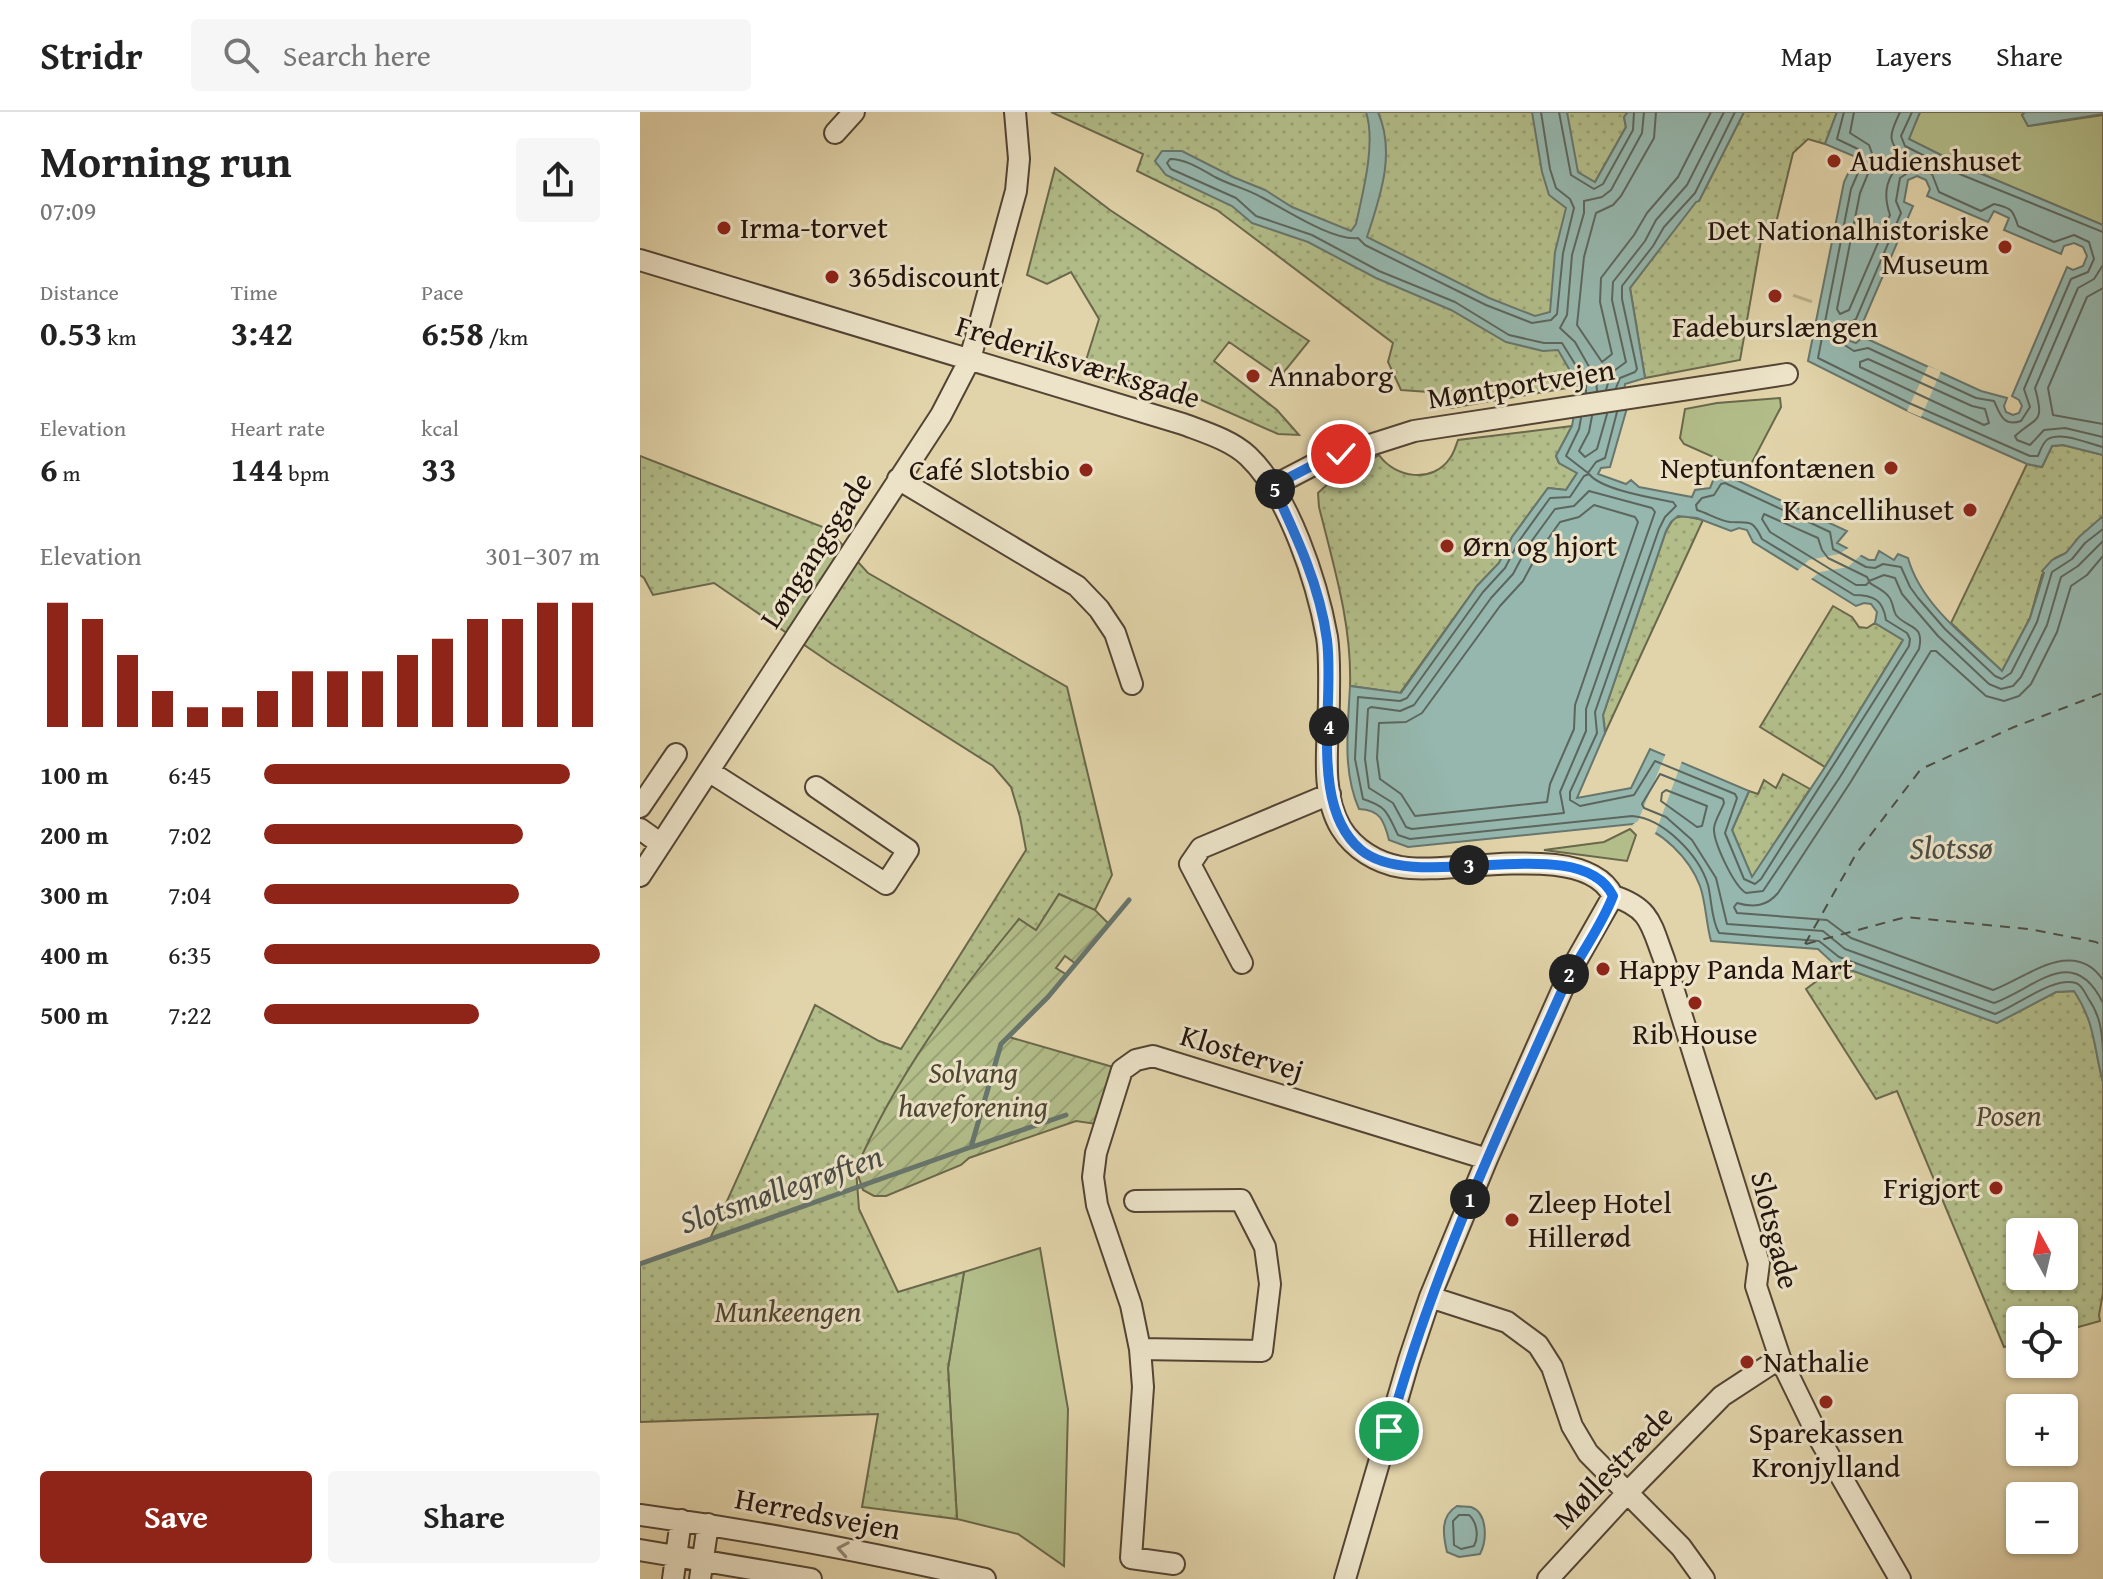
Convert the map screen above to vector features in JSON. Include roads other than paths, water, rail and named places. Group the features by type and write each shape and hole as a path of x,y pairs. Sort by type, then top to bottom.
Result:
{"street":[{"path":"835,133 854,112"},
{"name":"Løngangsgade","path":"640,876 941,415 970,359 1016,191 1019,159 1015,112"},
{"name":"Frederiksværksgade","path":"640,260 1183,424 1247,454 1273,486 1315,585 1327,639 1329,695"},
{"name":"Møntportvejen","path":"1273,486 1323,460 1414,431 1787,374"},
{"path":"898,479 1077,586 1099,609 1115,633 1132,684"},
{"name":"Slotsgade","path":"1329,695 1330,794 1342,830 1361,851 1402,867 1517,863 1562,866 1588,874 1632,902 1648,918 1668,972 1759,1263 1756,1286 1780,1358 1819,1438 1900,1579"},
{"path":"640,807 676,754"},
{"path":"710,772 886,884 908,850 816,787"},
{"path":"1242,963 1190,864 1201,848 1330,794"},
{"path":"640,829 661,844"},
{"path":"1345,1579 1430,1297 1487,1159 1610,890"},
{"name":"Klostervej","path":"1174,1564 1131,1558 1143,1387 1140,1349 1131,1305 1097,1205 1093,1177 1099,1139 1122,1070 1136,1060 1153,1056 1487,1159"},
{"path":"1135,1201 1241,1200 1265,1247 1270,1284 1262,1351 1140,1349"},
{"path":"1430,1297 1507,1322 1538,1345 1552,1367 1572,1426 1588,1453 1681,1547 1704,1579"},
{"name":"Møllestræde","path":"1548,1579 1722,1396 1780,1358"},
{"name":"Herredsvejen","path":"640,1515 708,1524 889,1557 985,1579"},
{"path":"673,1579 681,1520"},
{"path":"702,1569 708,1524"},
{"path":"640,1550 676,1555 702,1569 811,1579"}],"water":[{"name":"Slotssø","path":"1366,112 1378,112 1386,143 1386,159 1381,191 1367,237 1489,298 1535,316 1550,312 1555,252 1566,208 1549,195 1532,112 1567,112 1578,172 1595,182 1626,127 1624,117 1628,112 1744,112 1699,201 1630,288 1645,378 1625,384 1623,401 1629,401 1610,467 1601,468 1598,474 1626,484 1631,480 1639,487 1692,497 1695,490 1710,488 1717,471 1847,531 1837,543 1869,560 1875,560 1879,551 1894,560 1898,554 1908,558 1914,575 1934,606 2002,671 2030,618 2044,573 2042,571 2052,560 2066,553 2103,516 2103,1082 2090,1025 2074,991 2056,992 1997,1023 1834,964 1818,949 1711,941 1702,893 1695,876 1673,847 1644,827 1633,824 1408,847 1389,840 1383,822 1376,814 1359,809 1348,764 1350,686 1401,693 1477,586 1499,563 1512,537 1548,488 1566,490 1577,473 1559,463 1556,456 1572,426 1579,386 1558,350 1543,351 1506,342 1451,310 1376,278 1308,242 1252,223 1232,206 1166,175 1155,161 1162,151 1182,151 1265,190 1292,207 1351,231 1356,224 1365,183 1369,124","holes":["1678,516 1697,518 1731,531 1739,528 1747,530 1753,542 1856,606 1871,604 1877,612 1875,623 1903,640 1825,767 1752,877 1732,830 1749,791 1650,749 1631,788 1577,798 1605,733 1603,715 1666,531"]},
{"path":"1837,112 1920,112 1909,139 1965,167 2103,225 2103,455 2063,445 2052,446 2042,467 2027,464 1906,410 1808,361 1844,182 1856,157 1825,144","holes":["1917,176 1926,180 1930,189 1927,196 1988,222 1994,211 2009,218 2004,230 2061,254 2064,246 2074,243 2083,247 2087,256 2083,266 2073,270 2067,267 2012,396 2022,406 2019,413 2013,415 2006,412 2004,406 2007,398 1981,391 1863,337 1856,343 1850,341 1850,330 1860,329 1913,206 1904,202 1908,180"]},
{"path":"2025,112 2103,114 2028,126 2022,115"},
{"path":"1457,1506 1471,1507 1481,1515 1485,1535 1480,1554 1459,1557 1447,1552 1445,1520"}],"waterway":[{"name":"Slotsmøllegrøften","path":"640,1264 971,1147 1001,1044 1048,997 1129,900"},
{"path":"972,1147 1066,1115"}],"place":[{"name":"Audienshuset","path":"1834,161"},
{"name":"Irma-torvet","path":"724,228"},
{"name":"Det Nationalhistoriske Museum","path":"2005,247"},
{"name":"365discount","path":"832,277"},
{"name":"Fadeburslængen","path":"1775,296"},
{"name":"Annaborg","path":"1253,376"},
{"name":"Neptunfontænen","path":"1891,468"},
{"name":"Café Slotsbio","path":"1086,470"},
{"name":"Kancellihuset","path":"1970,510"},
{"name":"Ørn og hjort","path":"1447,546"},
{"name":"Happy Panda Mart","path":"1603,969"},
{"name":"Rib House","path":"1695,1003"},
{"name":"Frigjort","path":"1996,1188"},
{"name":"Zleep Hotel Hillerød","path":"1512,1220"},
{"name":"Nathalie","path":"1747,1362"},
{"name":"Sparekassen Kronjylland","path":"1826,1402"}],"park label":[{"name":"Solvang haveforening","path":"973,1090"},
{"name":"Posen","path":"2009,1116"},
{"name":"Munkeengen","path":"788,1312"}]}
